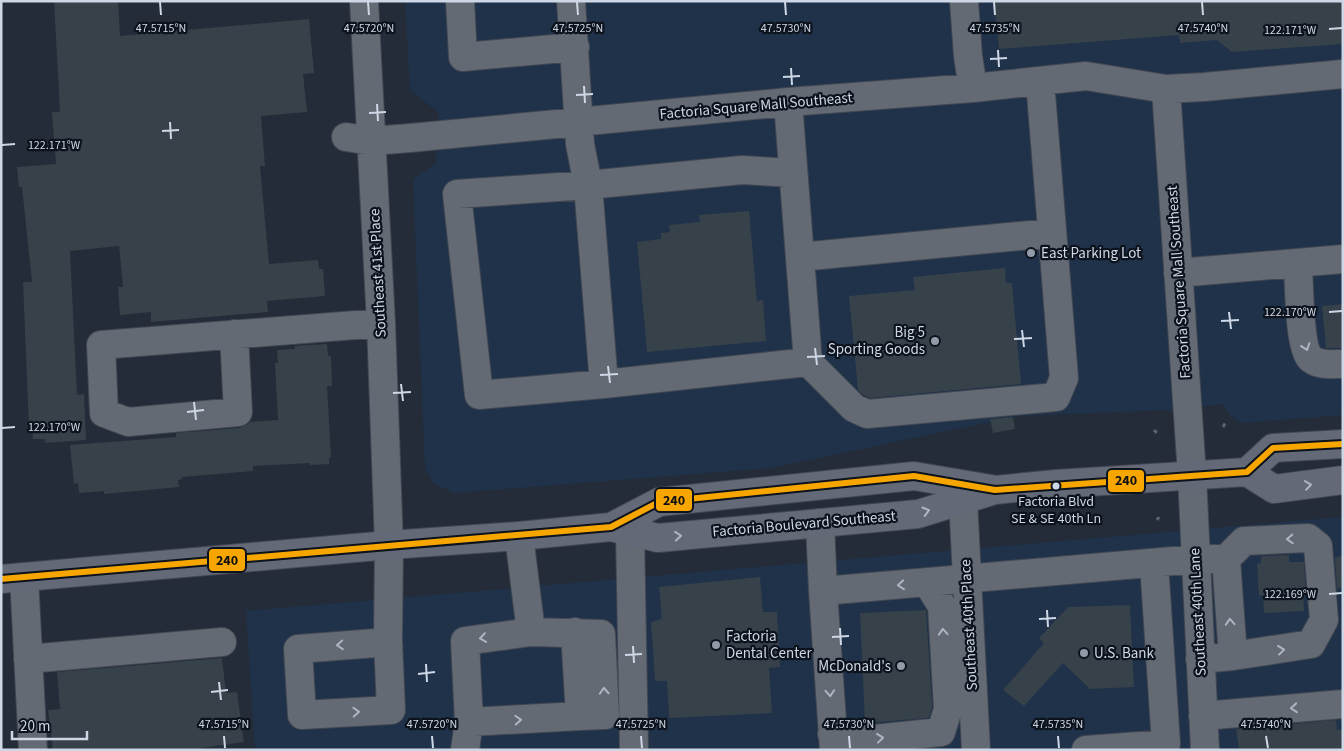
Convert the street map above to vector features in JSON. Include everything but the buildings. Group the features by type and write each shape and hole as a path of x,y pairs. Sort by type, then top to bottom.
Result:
{"main road":[{"path":"1343,444 1273,448 1248,472 1274,489 1343,480"},
{"name":"Factoria Boulevard Southeast","path":"12,578 389,545 519,536 620,530 658,538 918,514 995,490 1248,472"},
{"name":"Factoria Boulevard Southeast","path":"620,530 659,502 914,476 995,490"}],"street":[{"name":"Southeast 41st Place","path":"364,1 358,139 381,323 389,545 388,640"},
{"path":"460,1 463,57 576,47"},
{"path":"572,1 580,144 588,185 604,384"},
{"path":"964,1 968,56 973,88"},
{"name":"Factoria Square Mall Southeast","path":"358,139 973,88 1086,76 1166,88 1204,87 1343,74"},
{"path":"788,102 808,362 854,408 867,414 1056,397 1064,378 1040,82"},
{"name":"Factoria Square Mall Southeast","path":"1166,88 1192,475"},
{"path":"793,173 742,170 588,185 457,194 479,395 604,384 808,362"},
{"path":"800,258 1051,233"},
{"path":"1178,273 1343,258"},
{"path":"1298,263 1304,345 1310,358 1325,365 1343,364"},
{"path":"234,334 238,412 128,422 104,413 101,344 234,334 381,323"},
{"name":"Southeast 40th Lane","path":"1192,475 1205,750"},
{"name":"Southeast 40th Place","path":"963,500 976,750"},
{"path":"820,523 833,742 941,732 948,709 942,606 927,582"},
{"path":"620,530 634,750"},
{"path":"519,536 531,632"},
{"path":"823,591 1196,559 1226,559 1244,542 1308,538 1318,546 1324,620 1311,644 1200,659"},
{"path":"1226,559 1233,656"},
{"path":"1086,750 1166,744 1154,563"},
{"path":"12,578 28,659 34,750"},
{"path":"465,750 469,722 465,641 531,632 601,634 605,715 469,722"},
{"path":"28,659 222,642"},
{"path":"1203,716 1343,704"}],"path":[{"path":"1223,427 1227,420"},
{"path":"1154,430 1158,434"}],"shaded area":[{"path":"405,1 1343,1 1343,415 1241,423 1229,414 1223,404 1169,410 1018,416 771,468 454,493 433,483 425,467 413,179 436,164 439,113 410,90"},
{"path":"1343,517 1343,750 255,750 246,611"}],"transit line":[{"name":"240","path":"1,579 611,527 659,502 914,476 995,490 1247,472 1273,448 1343,444"}],"place":[{"name":"East Parking Lot","path":"1031,253"},
{"name":"Big 5 Sporting Goods","path":"935,341"},
{"name":"Factoria Blvd SE & SE 40th Ln","path":"1056,486"},
{"name":"Factoria Dental Center","path":"716,645"},
{"name":"U.S. Bank","path":"1084,653"},
{"name":"McDonald's","path":"901,666"}]}
